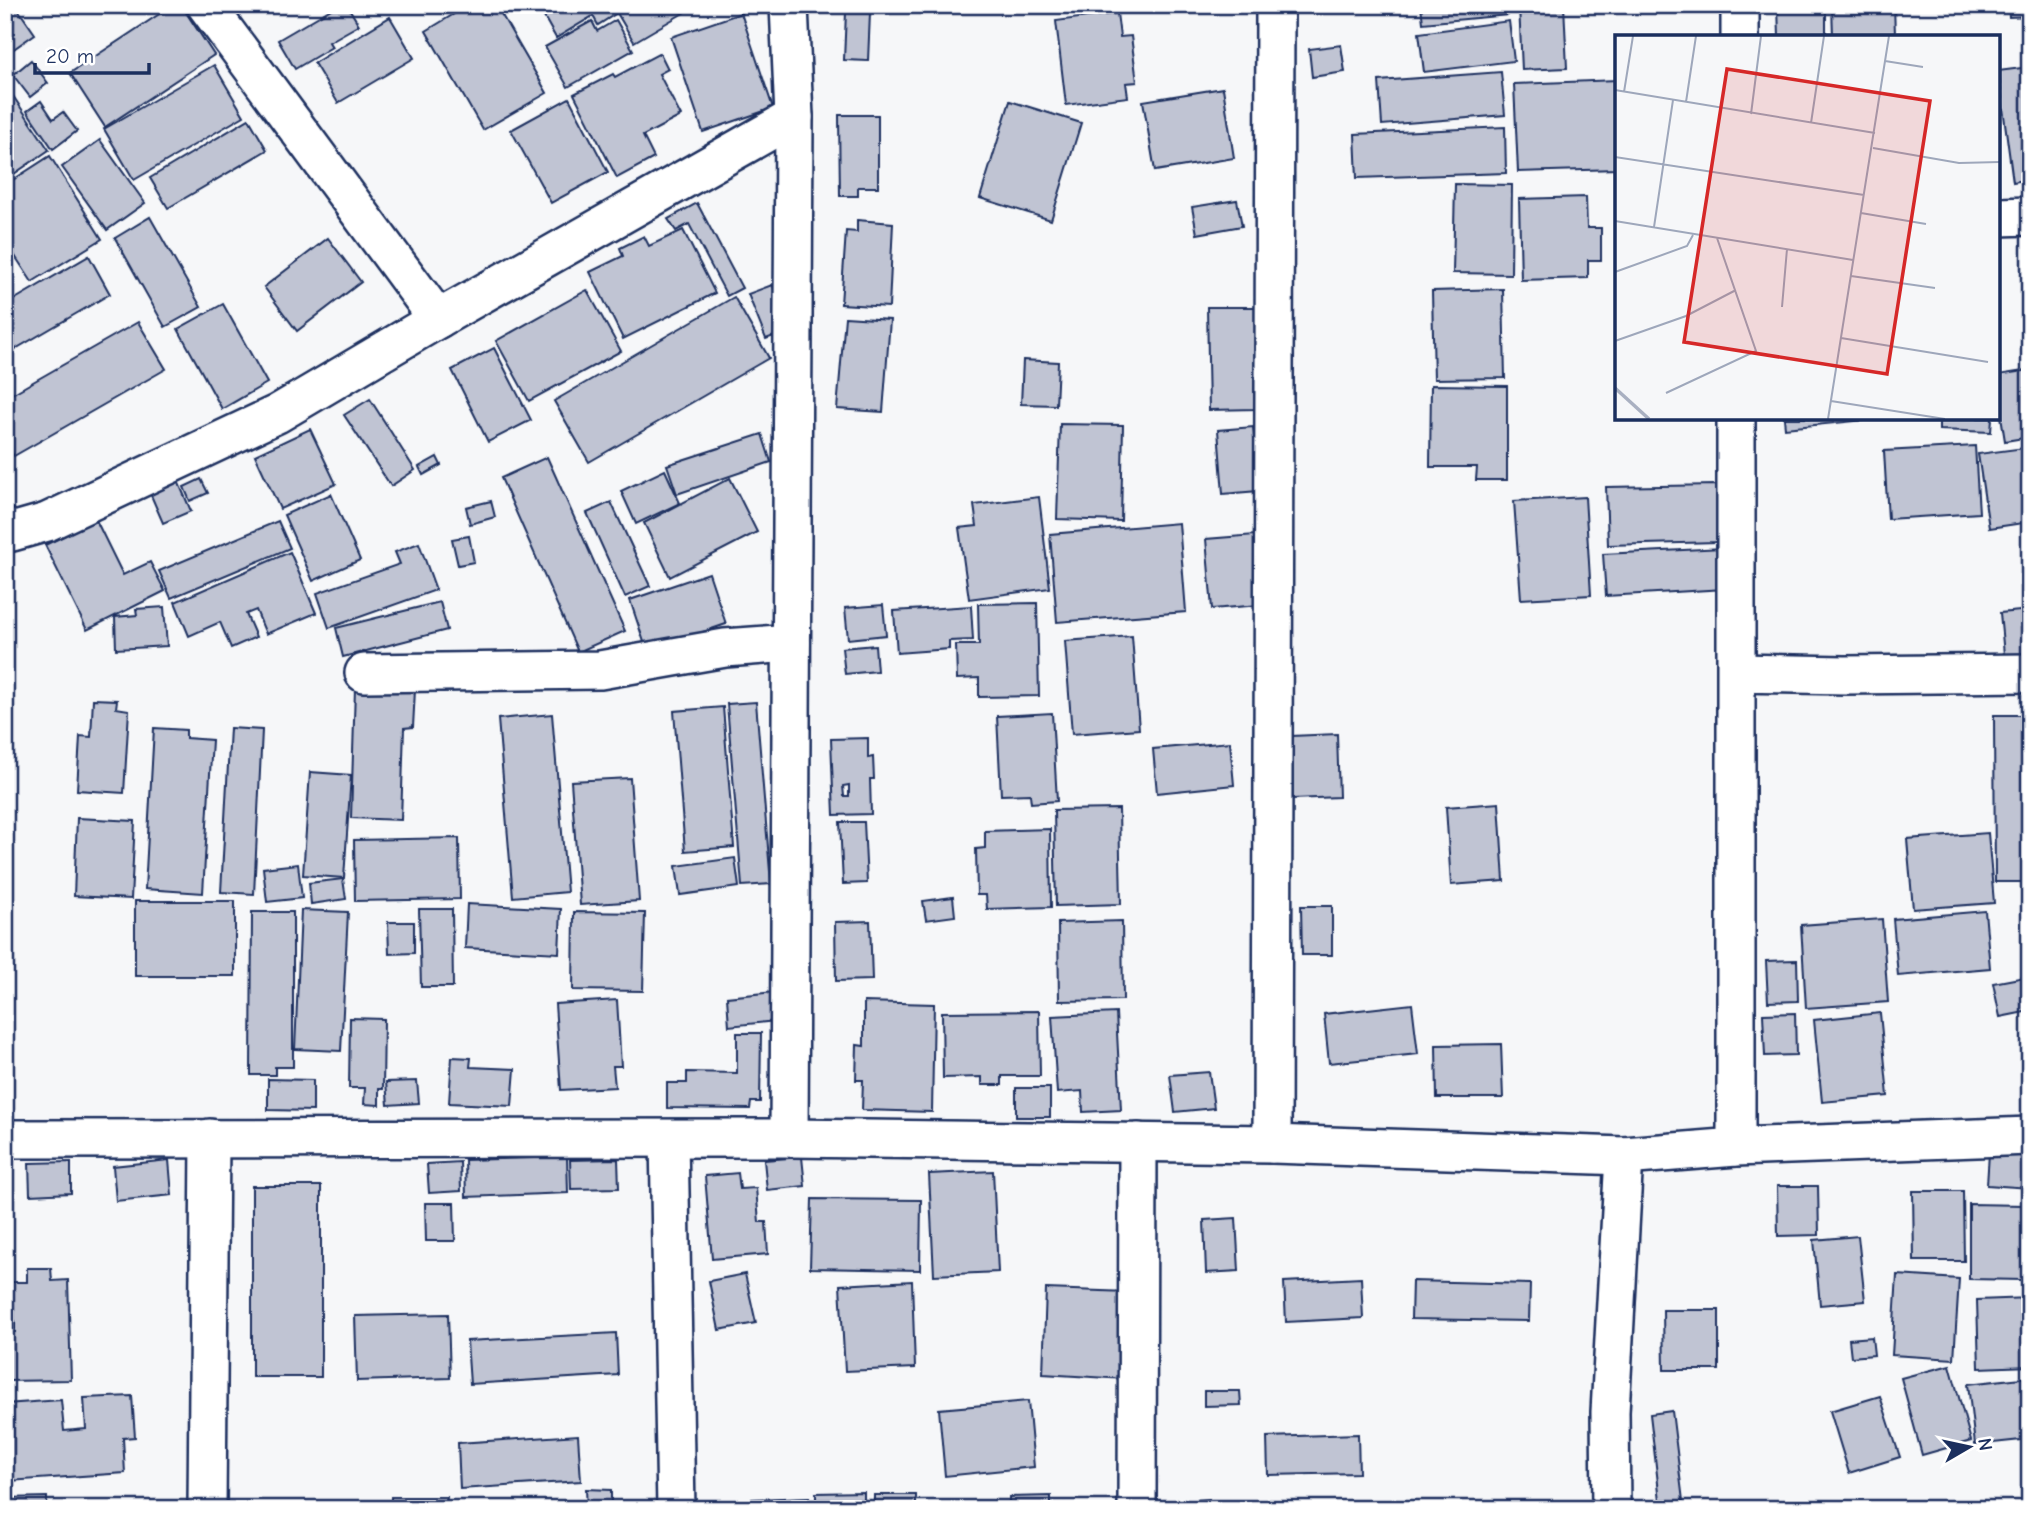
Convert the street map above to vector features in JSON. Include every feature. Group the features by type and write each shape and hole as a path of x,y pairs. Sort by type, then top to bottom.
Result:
{"street":[{"path":"206,5 438,318"},
{"path":"789,5 794,117 789,1138"},
{"path":"1272,1143 1275,5"},
{"path":"1740,35 1741,5"},
{"path":"5,527 12,532 47,522 277,414 438,318 794,117"},
{"path":"2000,217 2030,216"},
{"path":"1736,420 1736,1147"},
{"path":"364,673 600,670 725,648 792,643"},
{"path":"1737,673 2030,673"},
{"path":"5,1139 789,1138 1272,1143 1625,1156 1736,1147 2030,1136"},
{"path":"207,1509 210,1138"},
{"path":"669,1139 676,1509"},
{"path":"1137,1509 1138,1142"},
{"path":"1611,1509 1610,1412 1625,1156"}],"building":[{"path":"5,5 15,5 35,34 5,55"},
{"path":"173,5 181,5 214,55 105,127 70,73"},
{"path":"338,5 347,5 359,25 329,42 332,47 295,69 278,40"},
{"path":"469,5 496,5 547,93 483,130 426,31"},
{"path":"559,5 690,5 692,8 634,42 617,13 598,25 593,16 556,38 543,15"},
{"path":"1421,5 1508,5 1508,15 1423,23"},
{"path":"1519,5 1564,5 1567,68 1522,70"},
{"path":"1778,5 1826,5 1826,35 1779,35"},
{"path":"1832,5 1894,5 1895,35 1833,35"},
{"path":"2008,5 2030,5 2030,16 2009,17"},
{"path":"846,12 870,13 868,61 844,60"},
{"path":"741,13 773,108 703,132 671,37"},
{"path":"1117,13 1120,37 1131,36 1137,82 1126,83 1128,97 1066,105 1056,21"},
{"path":"390,17 414,58 338,103 314,63"},
{"path":"616,20 633,50 568,87 545,47 592,21 597,31"},
{"path":"1509,21 1514,61 1424,72 1419,33"},
{"path":"1341,45 1345,72 1312,77 1309,49"},
{"path":"660,53 668,69 659,74 681,116 643,136 654,158 617,178 574,94 613,74 615,77"},
{"path":"31,60 48,83 30,97 13,75"},
{"path":"214,65 244,116 134,180 104,129"},
{"path":"2030,67 2030,179 2013,182 2000,71"},
{"path":"1501,72 1505,115 1382,125 1379,81"},
{"path":"1615,80 1615,169 1518,172 1514,84"},
{"path":"5,84 49,150 5,180"},
{"path":"1223,88 1234,158 1155,171 1143,101"},
{"path":"569,98 608,172 551,203 511,130"},
{"path":"41,101 53,119 63,112 77,131 53,149 27,111"},
{"path":"1010,101 1081,123 1051,220 980,198"},
{"path":"839,115 878,115 878,187 858,187 858,196 840,196"},
{"path":"249,119 267,150 168,208 150,178"},
{"path":"1505,127 1506,173 1357,178 1355,134"},
{"path":"100,140 145,203 107,230 62,167"},
{"path":"50,156 102,239 32,282 15,256 8,260 5,256 5,185"},
{"path":"1455,184 1512,185 1511,274 1453,273"},
{"path":"1586,197 1587,228 1601,228 1601,260 1588,260 1588,278 1521,280 1519,199"},
{"path":"1237,200 1242,226 1197,234 1192,207"},
{"path":"697,203 742,288 727,296 689,224 676,231 668,219"},
{"path":"150,217 201,307 165,327 115,238"},
{"path":"857,220 893,223 889,307 841,304 846,231 857,232"},
{"path":"683,230 715,293 623,339 590,272 623,256 620,248 644,236 649,246"},
{"path":"328,238 361,282 297,331 264,287"},
{"path":"89,256 110,294 5,355 5,305"},
{"path":"772,285 790,330 766,339 748,294"},
{"path":"1503,289 1505,378 1434,379 1432,291"},
{"path":"587,290 621,351 529,401 496,341"},
{"path":"734,297 769,358 589,462 554,401"},
{"path":"223,304 267,383 222,409 178,329"},
{"path":"1207,307 1255,307 1257,409 1209,410"},
{"path":"845,317 890,320 883,412 837,409"},
{"path":"138,322 166,369 14,456 5,442 5,398"},
{"path":"494,348 531,420 488,442 452,370"},
{"path":"1023,360 1058,362 1056,405 1021,404"},
{"path":"2030,370 2030,437 2005,441 2000,410 2000,375"},
{"path":"1431,385 1507,386 1507,480 1476,480 1477,467 1430,467"},
{"path":"370,399 415,470 391,486 344,415"},
{"path":"1784,420 1866,420 1785,428"},
{"path":"1939,420 1992,420 1991,432 1939,430"},
{"path":"1060,424 1123,425 1121,521 1057,519"},
{"path":"1253,427 1258,491 1223,494 1218,430"},
{"path":"310,429 336,484 280,509 255,455"},
{"path":"762,434 771,462 677,494 667,465"},
{"path":"1975,446 1979,513 1888,519 1884,451"},
{"path":"2024,448 2030,491 2030,522 1989,528 1978,454"},
{"path":"437,457 441,465 423,475 419,467"},
{"path":"547,457 625,631 578,652 501,478"},
{"path":"665,470 680,503 636,524 621,491"},
{"path":"730,478 757,532 670,577 644,523"},
{"path":"201,479 208,493 190,501 184,487"},
{"path":"178,481 191,511 163,523 150,493"},
{"path":"1716,485 1717,542 1608,545 1606,487"},
{"path":"331,494 360,560 313,581 284,515"},
{"path":"1039,497 1050,588 969,599 959,528 977,526 974,505"},
{"path":"1585,497 1591,595 1521,599 1514,501"},
{"path":"491,501 495,517 470,524 466,507"},
{"path":"611,502 650,586 625,597 587,513"},
{"path":"96,520 123,575 150,562 165,591 87,630 45,545"},
{"path":"278,521 290,548 171,598 159,571"},
{"path":"1179,523 1186,612 1057,622 1050,534"},
{"path":"1255,535 1260,605 1212,609 1206,539"},
{"path":"469,536 474,562 458,565 452,539"},
{"path":"419,543 436,590 329,628 317,593 400,564 395,552"},
{"path":"1723,548 1725,589 1606,596 1603,554"},
{"path":"290,552 316,613 266,634 256,610 246,614 256,637 231,648 220,622 189,636 175,602"},
{"path":"709,573 726,624 647,651 630,600"},
{"path":"440,602 447,630 343,657 336,628"},
{"path":"1037,603 1039,696 979,697 979,678 957,679 956,645 979,645 978,604"},
{"path":"883,605 886,635 848,639 845,608"},
{"path":"971,606 973,640 949,641 949,649 897,653 894,611"},
{"path":"164,607 167,646 116,649 115,617 137,615 136,609"},
{"path":"2030,610 2030,663 2005,665 2000,613"},
{"path":"1132,636 1139,729 1072,734 1065,641"},
{"path":"875,645 877,671 845,674 842,648"},
{"path":"355,688 415,690 413,727 404,728 401,820 351,818"},
{"path":"93,699 117,700 116,708 129,710 124,793 77,790 80,736 91,737"},
{"path":"756,702 771,884 742,886 727,704"},
{"path":"723,707 734,847 685,851 674,711"},
{"path":"1052,713 1057,801 1031,803 1030,794 1001,795 997,716"},
{"path":"552,714 567,892 513,897 498,719"},
{"path":"1994,715 2030,715 2030,882 1995,882"},
{"path":"154,728 186,730 186,738 212,740 203,893 145,889"},
{"path":"230,728 262,730 254,894 221,892"},
{"path":"1337,734 1339,797 1293,799 1291,736"},
{"path":"868,738 868,758 873,757 874,779 870,779 871,814 834,815 831,739","holes":["849,785 849,796 844,796 843,786"]},
{"path":"1230,742 1234,785 1157,793 1153,749"},
{"path":"310,772 351,775 344,878 303,875"},
{"path":"630,778 639,901 580,905 571,781"},
{"path":"1499,803 1504,881 1451,885 1446,807"},
{"path":"1119,809 1121,904 1056,906 1054,810"},
{"path":"77,818 135,821 131,899 74,896"},
{"path":"840,822 864,822 867,883 843,884"},
{"path":"1050,829 1051,907 987,909 986,895 977,895 976,849 985,848 985,831"},
{"path":"1988,833 1994,903 1913,909 1907,839"},
{"path":"459,838 460,899 355,901 354,840"},
{"path":"735,858 739,887 680,895 676,866"},
{"path":"298,864 302,898 267,902 263,868"},
{"path":"343,879 346,899 311,904 309,883"},
{"path":"953,897 955,916 926,920 923,901"},
{"path":"135,901 235,901 235,976 135,976"},
{"path":"467,904 561,909 559,953 465,948"},
{"path":"1301,906 1332,906 1332,955 1302,955"},
{"path":"419,909 452,909 453,987 421,987"},
{"path":"301,910 348,912 341,1051 295,1049"},
{"path":"1985,911 1990,968 1898,976 1893,919"},
{"path":"252,912 293,912 293,1067 275,1067 275,1075 251,1075"},
{"path":"574,912 645,913 643,991 573,990"},
{"path":"1882,919 1888,1002 1806,1008 1801,925"},
{"path":"870,921 872,980 836,981 835,922"},
{"path":"1122,921 1123,1000 1059,1001 1058,923"},
{"path":"388,922 414,922 414,953 389,954"},
{"path":"1797,960 1798,1001 1768,1002 1766,961"},
{"path":"2030,976 2030,1011 2000,1017 1993,983"},
{"path":"774,992 776,1021 729,1026 727,997"},
{"path":"617,1000 621,1066 613,1066 615,1087 561,1090 555,1004"},
{"path":"864,1002 934,1004 932,1112 862,1110 863,1080 856,1080 857,1045 864,1046"},
{"path":"1412,1004 1418,1054 1329,1063 1324,1014"},
{"path":"1039,1011 1040,1076 1002,1076 1002,1085 982,1085 982,1077 943,1078 942,1012"},
{"path":"1116,1013 1121,1110 1083,1112 1082,1091 1057,1093 1052,1016"},
{"path":"1795,1013 1796,1055 1765,1056 1763,1014"},
{"path":"1880,1013 1888,1096 1822,1102 1814,1020"},
{"path":"350,1018 384,1019 383,1089 379,1089 379,1105 364,1104 365,1088 349,1088"},
{"path":"737,1033 761,1033 760,1102 751,1102 750,1109 667,1108 667,1083 687,1083 687,1072 737,1073"},
{"path":"1501,1044 1503,1098 1437,1098 1436,1045"},
{"path":"452,1057 471,1058 470,1067 515,1069 512,1106 449,1103"},
{"path":"1209,1072 1214,1108 1175,1112 1170,1075"},
{"path":"268,1079 313,1080 313,1111 268,1110"},
{"path":"417,1081 419,1103 388,1105 386,1082"},
{"path":"1016,1088 1050,1088 1050,1117 1016,1117"},
{"path":"1989,1153 2030,1156 2030,1188 1987,1185"},
{"path":"567,1157 568,1193 466,1197 465,1160"},
{"path":"802,1157 805,1186 767,1190 764,1160"},
{"path":"618,1159 619,1188 571,1189 570,1160"},
{"path":"169,1160 172,1195 116,1201 113,1166"},
{"path":"71,1162 71,1193 30,1195 29,1163"},
{"path":"460,1162 461,1191 429,1193 427,1164"},
{"path":"993,1171 998,1272 934,1275 929,1174"},
{"path":"738,1173 740,1189 756,1188 759,1222 766,1222 768,1254 712,1259 705,1176"},
{"path":"252,1186 321,1186 321,1377 252,1377"},
{"path":"1777,1186 1818,1186 1819,1235 1778,1236"},
{"path":"1913,1191 1963,1191 1964,1261 1914,1261"},
{"path":"812,1199 921,1200 920,1270 810,1268"},
{"path":"425,1203 454,1203 455,1241 426,1241"},
{"path":"1969,1204 2025,1205 2024,1280 1969,1279"},
{"path":"1236,1218 1239,1271 1206,1273 1204,1220"},
{"path":"1858,1236 1865,1301 1820,1305 1814,1240"},
{"path":"27,1268 51,1268 52,1281 68,1280 71,1380 5,1381 5,1332 15,1332 15,1321 5,1321 5,1282 27,1282"},
{"path":"745,1274 756,1323 719,1330 709,1281"},
{"path":"1897,1275 1959,1279 1954,1359 1892,1355"},
{"path":"1361,1278 1363,1318 1286,1322 1284,1282"},
{"path":"912,1281 915,1368 845,1371 840,1285"},
{"path":"1412,1281 1530,1284 1529,1321 1411,1319"},
{"path":"1046,1289 1128,1292 1125,1379 1043,1374"},
{"path":"2030,1298 2030,1366 1979,1368 1977,1300"},
{"path":"1663,1310 1719,1310 1719,1370 1664,1370"},
{"path":"448,1314 450,1378 357,1381 355,1316"},
{"path":"616,1333 618,1375 470,1384 467,1341"},
{"path":"1872,1337 1874,1355 1851,1357 1849,1339"},
{"path":"1950,1365 1971,1441 1922,1455 1901,1378"},
{"path":"2030,1377 2030,1439 1975,1445 1968,1384"},
{"path":"1204,1391 1240,1391 1241,1405 1204,1406"},
{"path":"132,1396 135,1437 123,1438 125,1473 9,1481 5,1404 61,1400 64,1431 86,1429 84,1398"},
{"path":"1880,1396 1900,1457 1849,1473 1830,1411"},
{"path":"1028,1401 1034,1467 945,1476 939,1409"},
{"path":"1672,1411 1684,1509 1661,1509 1650,1414"},
{"path":"1358,1434 1359,1473 1268,1475 1267,1437"},
{"path":"578,1435 581,1481 460,1489 458,1443"},
{"path":"586,1489 611,1490 611,1509 587,1509"},
{"path":"864,1492 864,1509 816,1509 816,1493"},
{"path":"874,1495 916,1495 916,1509 874,1509"},
{"path":"1051,1496 1051,1509 1009,1509 1009,1497"},
{"path":"47,1497 47,1509 5,1509 5,1498"},
{"path":"391,1497 447,1497 446,1509 391,1509"},
{"path":"809,1497 809,1509 753,1509 752,1499"},
{"path":"1209,1499 1210,1509 1176,1509 1175,1502"},
{"path":"1065,1504 1089,1509 1064,1509"}]}
